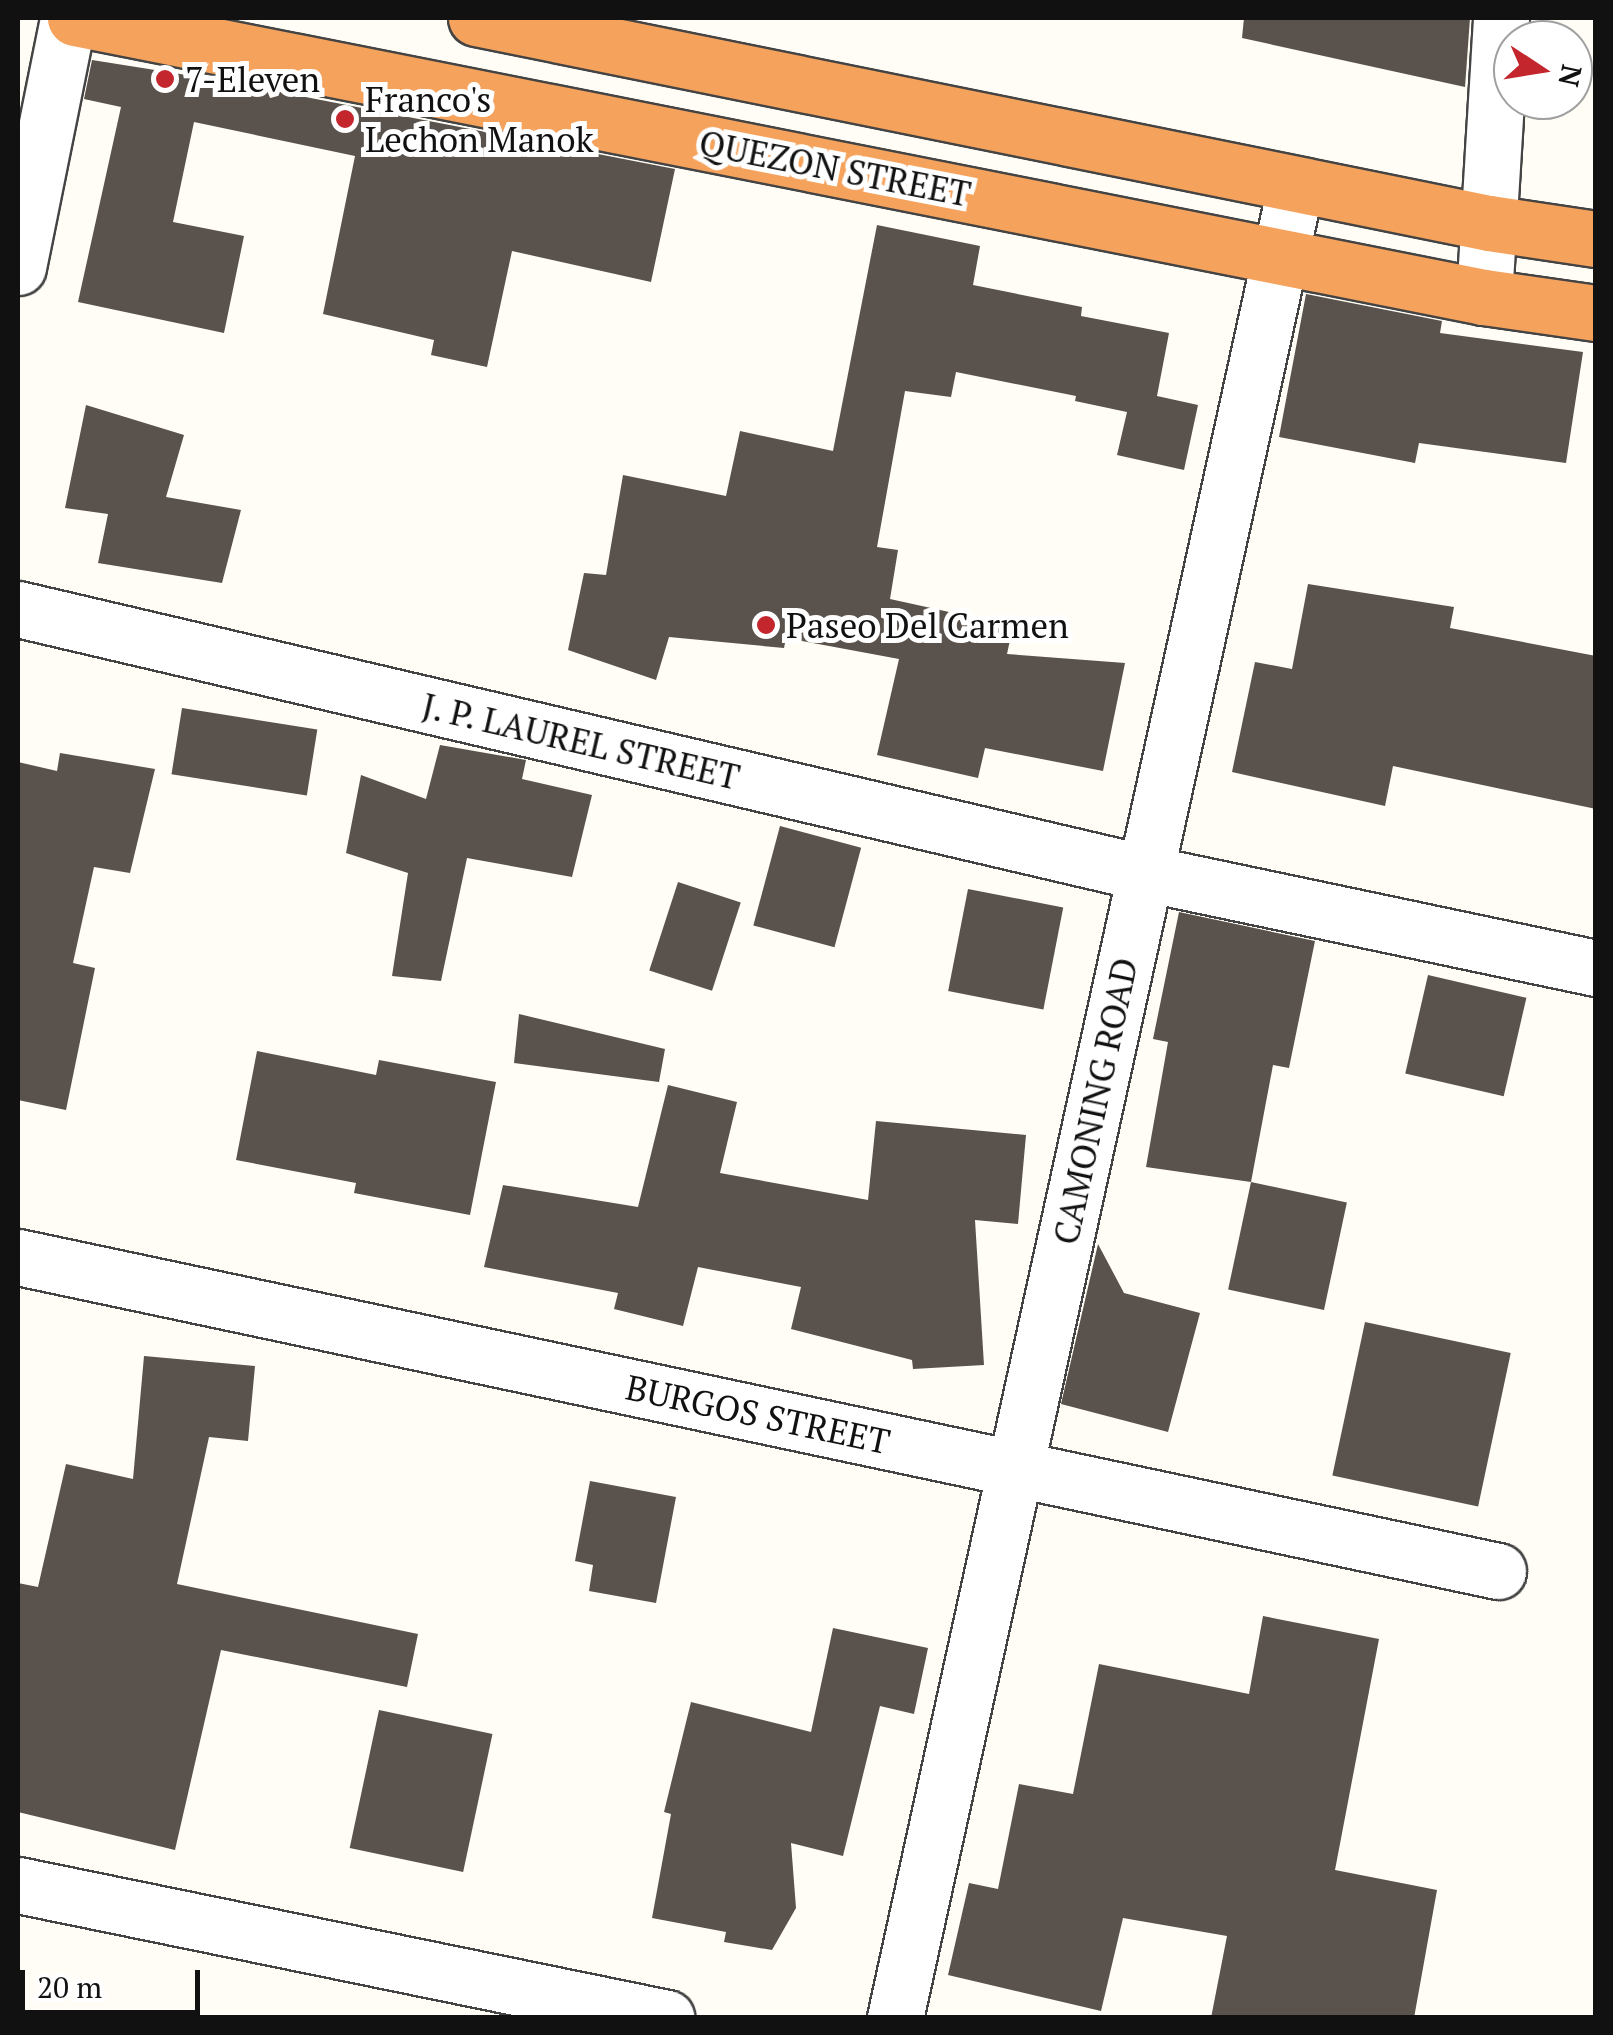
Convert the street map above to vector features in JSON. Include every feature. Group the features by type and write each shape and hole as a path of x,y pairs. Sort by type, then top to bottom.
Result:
{"highway":[{"name":"QUEZON STREET","path":"76,18 1484,297 1596,313"},
{"path":"476,18 1489,223 1596,239"}],"street":[{"path":"18,267 68,18"},
{"path":"1484,297 1501,18"},
{"name":"CAMONING ROAD","path":"895,2018 1296,184"},
{"name":"J. P. LAUREL STREET","path":"18,609 1145,873 1596,968"},
{"name":"BURGOS STREET","path":"18,1257 1498,1572"},
{"path":"18,1885 667,2018"}],"building":[{"path":"1244,18 1470,18 1465,87 1242,38"},
{"path":"92,60 218,80 675,169 651,282 512,251 487,367 431,355 434,340 323,314 355,156 194,122 173,222 244,236 224,333 78,302 121,107 84,99"},
{"path":"877,225 980,246 973,285 1082,307 1081,316 1169,333 1157,396 1198,405 1184,470 1117,455 1127,412 1075,401 1076,396 956,372 951,397 905,391 877,547 898,550 890,599 1013,626 1007,654 1125,663 1103,771 985,748 978,778 877,755 899,659 786,638 784,648 669,637 656,680 568,650 584,573 606,575 623,475 726,496 740,431 833,451"},
{"path":"1306,294 1442,321 1440,333 1583,352 1566,463 1419,443 1415,463 1279,437"},
{"path":"86,405 184,435 166,497 241,510 222,583 98,563 108,514 65,508"},
{"path":"1308,584 1454,607 1450,628 1596,656 1596,809 1393,766 1385,806 1232,772 1255,662 1292,669"},
{"path":"182,708 317,729 307,796 172,774"},
{"path":"440,745 526,760 522,779 592,795 572,877 467,858 441,981 392,976 408,873 346,853 361,775 426,799"},
{"path":"60,753 155,769 130,873 94,867 73,963 95,968 66,1110 18,1100 18,762 57,771"},
{"path":"780,826 861,848 834,947 753,925"},
{"path":"678,882 741,902 712,991 649,970"},
{"path":"968,889 1063,908 1043,1010 948,991"},
{"path":"1179,912 1315,941 1289,1068 1273,1065 1251,1182 1146,1167 1168,1042 1153,1039"},
{"path":"1428,975 1526,998 1504,1096 1405,1073"},
{"path":"519,1014 665,1049 659,1082 514,1063"},
{"path":"257,1051 376,1075 379,1060 496,1082 470,1215 354,1193 356,1183 236,1160"},
{"path":"668,1085 737,1102 720,1173 868,1200 876,1121 1026,1135 1018,1224 975,1220 984,1365 913,1369 912,1360 791,1329 801,1287 698,1267 683,1326 614,1309 618,1293 484,1267 503,1185 638,1207"},
{"path":"1251,1182 1347,1202 1324,1310 1228,1290"},
{"path":"1098,1244 1124,1293 1200,1313 1168,1432 1061,1404"},
{"path":"1365,1322 1511,1353 1478,1507 1332,1476"},
{"path":"144,1356 255,1366 248,1441 209,1437 177,1584 418,1634 407,1687 221,1650 175,1850 18,1812 18,1583 38,1587 66,1464 133,1479"},
{"path":"590,1481 676,1497 656,1603 589,1591 593,1565 575,1561"},
{"path":"1263,1616 1379,1639 1335,1870 1437,1890 1414,2018 1211,2018 1227,1936 1123,1918 1101,2011 948,1975 969,1883 998,1889 1019,1784 1073,1794 1099,1664 1249,1694"},
{"path":"833,1628 928,1648 914,1714 880,1706 843,1856 791,1843 796,1908 772,1950 724,1942 726,1932 652,1918 671,1814 664,1812 691,1702 811,1732"},
{"path":"379,1710 492,1734 463,1872 350,1848"}],"place":[{"name":"7-Eleven","path":"165,79"},
{"name":"Franco's Lechon Manok","path":"345,119"},
{"name":"Paseo Del Carmen","path":"766,625"}]}
